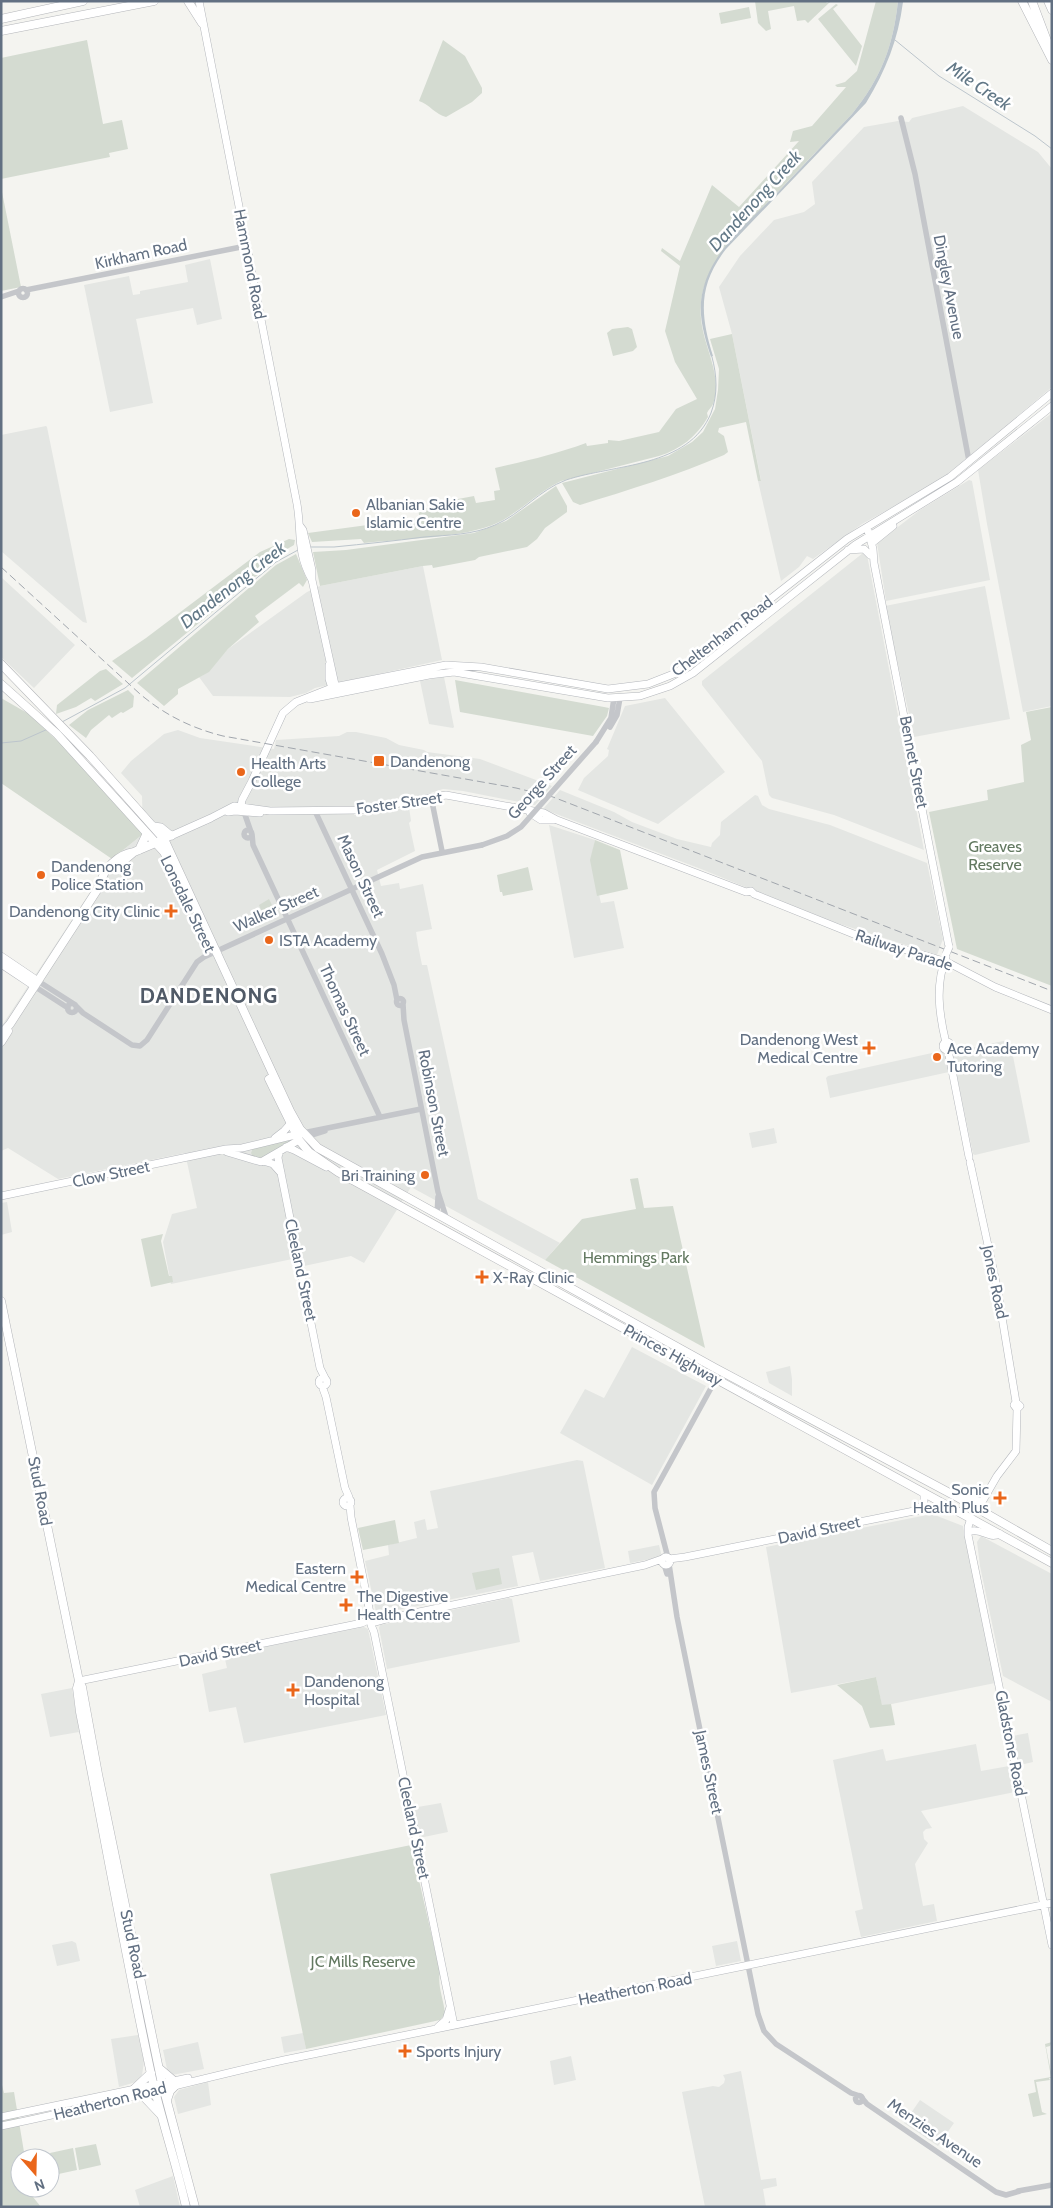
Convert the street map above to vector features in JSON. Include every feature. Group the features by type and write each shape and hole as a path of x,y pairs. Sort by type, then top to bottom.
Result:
{"highway":[{"path":"1,18 83,1"},
{"path":"1,31 154,1"},
{"path":"188,1 202,23"},
{"path":"1022,1 1052,60"},
{"path":"1032,1 1052,52"},
{"path":"1048,1 1052,10"},
{"path":"1,664 46,710 35,714"},
{"name":"Lonsdale Street","path":"1,684 57,734 166,855 301,1136"},
{"name":"Lonsdale Street","path":"46,710 164,839 290,1124 301,1136"},
{"path":"137,851 148,833"},
{"name":"Foster Street","path":"1,1042 10,1024 114,861 127,853 137,851 164,839"},
{"name":"Foster Street","path":"1,1034 10,1024"},
{"name":"Princes Highway","path":"301,1136 309,1152 366,1189 1052,1563"},
{"name":"Princes Highway","path":"301,1136 324,1153 756,1390 959,1497 980,1505 1052,1551"},
{"path":"366,1189 363,1181 368,1177"},
{"path":"421,1219 426,1215 422,1206"},
{"path":"437,1215 438,1223 445,1232"},
{"name":"Stud Road","path":"1,1301 79,1681 82,1687 151,2073 167,2102 195,2207"},
{"name":"James Street","path":"716,1379 721,1370"},
{"path":"756,1390 764,1405"},
{"path":"973,1519 980,1505"},
{"name":"Stud Road","path":"117,1884 159,2068 158,2086 162,2115 179,2174 186,2207"},
{"path":"159,2068 166,2077 174,2082 167,2102"},
{"path":"151,2073 134,2092 145,2098 162,2115"}],"main road":[{"name":"Hammond Road","path":"201,3 202,23 294,488 302,541 305,556 312,570 312,580 334,690"},
{"name":"Cheltenham Road","path":"243,809 252,781 282,714 292,705 312,695 391,675 447,668 511,672 608,689 648,684 676,673 866,526 939,484 1052,393"},
{"name":"Cheltenham Road","path":"304,699 334,690 392,683 447,668 592,696 617,698 654,692 688,677 847,550 953,484 1052,406"},
{"path":"969,461 972,469"},
{"path":"872,543 912,509"},
{"path":"866,526 868,536"},
{"name":"Bennet Street","path":"868,536 872,543 874,563 947,954"},
{"name":"Bennet Street","path":"868,536 870,554 874,563"},
{"path":"847,550 864,550 870,554"},
{"path":"811,568 817,575"},
{"name":"Hammond Road","path":"329,662 328,672 334,690"},
{"path":"312,695 322,686 328,672"},
{"path":"509,680 511,672"},
{"path":"391,675 392,683"},
{"path":"617,689 617,698"},
{"name":"Cheltenham Road","path":"243,809 246,789 252,781"},
{"path":"210,818 246,789"},
{"name":"Foster Street","path":"164,839 230,807 270,811 363,810 446,795 527,811 543,816"},
{"name":"Foster Street","path":"243,809 255,813 270,811"},
{"name":"Railway Parade","path":"543,816 750,893 856,935 947,954 991,985 1052,1010"},
{"path":"154,826 161,827 172,836"},
{"name":"Jones Road","path":"947,954 941,970 939,1008 997,1286 1016,1405 1016,1451 997,1476 980,1505"},
{"path":"1,956 34,987"},
{"path":"1,964 34,987"},
{"path":"270,1140 284,1132 290,1124"},
{"name":"Clow Street","path":"1,1196 270,1140 301,1136"},
{"name":"Clow Street","path":"222,1151 260,1162 279,1152 301,1136"},
{"path":"255,1144 249,1154 260,1162 273,1164 281,1173"},
{"path":"286,1147 338,1172"},
{"name":"Cleeland Street","path":"279,1152 278,1158 320,1368 454,2025"},
{"path":"914,1511 924,1504 924,1493"},
{"name":"David Street","path":"79,1681 914,1511 935,1508 957,1510"},
{"path":"957,1510 970,1535 979,1531 991,1536 1000,1534"},
{"name":"Gladstone Road","path":"973,1519 970,1535 1052,1946"},
{"name":"Heatherton Road","path":"1,2126 34,2120 174,2082 1052,1903"},
{"path":"436,2029 446,2020 451,2006"},
{"name":"Heatherton Road","path":"1,2117 134,2092"},
{"path":"32,2111 34,2120"},
{"path":"19,2114 21,2122"}],"street":[{"name":"Dingley Avenue","path":"900,118 915,174 969,461"},
{"name":"Kirkham Road","path":"3,296 246,246"},
{"name":"George Street","path":"352,890 422,857 442,851 482,844 507,836 521,827 596,742 612,716 617,698"},
{"path":"431,797 442,851"},
{"name":"Thomas Street","path":"243,809 252,833 253,845"},
{"name":"Mason Street","path":"315,810 382,954 394,985"},
{"path":"247,822 255,813"},
{"name":"Thomas Street","path":"252,833 246,831 246,838 253,845 288,918 374,1106 377,1118"},
{"name":"Walker Street","path":"83,1013 132,1045 140,1046 146,1042 197,962 214,952 352,890"},
{"name":"Mason Street","path":"382,954 387,961 400,1002"},
{"path":"44,970 48,987"},
{"name":"Robinson Street","path":"394,985 404,1020 438,1192 447,1220"},
{"path":"34,987 48,987 75,1004 83,1013"},
{"path":"34,987 70,1010 83,1013"},
{"path":"70,1010 70,1004 75,1004"},
{"name":"Clow Street","path":"301,1136 334,1127 421,1109"},
{"name":"Robinson Street","path":"437,1215 438,1192"},
{"path":"422,1206 438,1204"},
{"name":"James Street","path":"716,1379 653,1496 748,1965"},
{"name":"Menzies Avenue","path":"748,1965 758,2014 764,2031 776,2044 1000,2194 1012,2194 1052,2185"}],"shaded area":[{"path":"898,1 903,2 894,42 880,79 866,103 726,249 710,275 704,301 704,314 713,356 711,357 701,316 701,299 714,262 743,226 776,194 862,101 871,88 884,61 893,33"},
{"path":"963,106 1038,152 1052,169 1052,387 941,480 862,524 813,559 807,556 799,567 781,581 758,481 761,480 732,334 719,287 740,256 774,220 804,212 815,204 812,182 864,127 898,121 909,122 912,118"},
{"path":"210,259 222,319 197,325 193,308 136,319 153,403 110,412 84,285 129,276 133,295 140,294 140,291 188,282 185,265"},
{"path":"1052,413 1052,706 1023,712 978,470"},
{"path":"46,426 87,623 83,622 1,551 1,435"},
{"path":"969,480 972,481 990,580 886,601 877,543 920,510"},
{"path":"863,553 867,555 924,850 834,815 772,798 769,795 762,761 702,685 702,681"},
{"path":"423,566 442,660 315,688 306,693 290,697 213,696 199,677 208,672 228,649 307,592 320,586"},
{"path":"1,577 75,645 34,688 1,657"},
{"path":"985,586 1010,719 914,737 885,606"},
{"path":"444,677 453,728 429,724 420,681"},
{"path":"665,698 725,772 658,824 578,790 584,778 608,756 609,750 607,749 625,706"},
{"path":"178,730 200,738 274,749 276,740 339,736 347,732 356,732 386,738 399,745 427,752 480,759 552,786 535,805 443,789 418,797 355,808 354,815 367,815 409,807 411,821 409,823 415,851 377,870 381,886 399,883 400,889 423,884 432,929 416,932 418,945 422,965 427,965 478,1199 560,1243 545,1260 411,1187 364,1263 351,1256 304,1266 302,1257 171,1284 163,1242 172,1214 197,1208 185,1153 58,1179 8,1148 1,1151 1,1027 112,859 143,834 142,796 121,773 131,761 164,734"},
{"path":"560,790 614,812 632,822 677,839 711,847 712,843 720,835 721,822 755,795 758,796 762,805 769,809 830,825 927,863 943,939 937,955 818,917 701,869 543,809"},
{"path":"549,825 595,840 591,860 601,903 614,901 624,948 574,958"},
{"path":"1010,1041 1030,1142 975,1155 973,1154 952,1052"},
{"path":"941,1051 945,1052 949,1072 830,1098 826,1078 828,1076"},
{"path":"774,1128 777,1143 752,1148 749,1133"},
{"path":"7,1202 12,1232 1,1235 1,1203"},
{"path":"632,1347 706,1386 652,1485 560,1433 585,1389 604,1398"},
{"path":"790,1366 792,1396 769,1383 766,1372"},
{"path":"577,1460 583,1461 605,1568 540,1581 533,1552 512,1556 518,1586 378,1614 376,1612 365,1561 389,1555 388,1545 417,1538 414,1522 425,1519 427,1530 438,1528 430,1491"},
{"path":"932,1514 963,1526 995,1683 882,1706 876,1677 791,1693 766,1547"},
{"path":"981,1536 1052,1574 1052,1702 1003,1676 980,1566 977,1542"},
{"path":"659,1545 662,1557 630,1563 628,1551"},
{"path":"509,1598 512,1599 520,1642 387,1669 380,1625"},
{"name":"Dandenong Hospital","path":"364,1627 368,1629 386,1715 244,1743 236,1707 209,1712 202,1674 227,1668 224,1655"},
{"path":"72,1688 79,1732 50,1737 41,1694"},
{"path":"1028,1733 1033,1762 1020,1765 1017,1763 1012,1736"},
{"path":"976,1744 981,1771 1009,1766 1015,1792 921,1811 932,1828 926,1829 923,1832 924,1839 928,1843 915,1864 923,1906 934,1904 937,1921 861,1937 855,1911 863,1909 833,1760 883,1749 886,1761"},
{"path":"441,1803 448,1832 419,1838 412,1808"},
{"path":"72,1941 76,1943 80,1961 57,1966 52,1945"},
{"path":"737,1941 741,1961 716,1966 712,1946"},
{"path":"303,2033 306,2049 284,2053 281,2037"},
{"path":"138,2035 144,2062 142,2075 136,2082 119,2087 111,2039"},
{"path":"198,2042 204,2069 172,2075 167,2069 163,2050"},
{"path":"571,2056 576,2080 554,2085 550,2061"},
{"path":"741,2071 761,2180 776,2178 777,2186 763,2189 766,2207 705,2207 682,2092 713,2086 719,2087 724,2083 723,2075"},
{"path":"208,2082 211,2105 178,2114 174,2097 179,2090"},
{"path":"920,2100 954,2123 938,2146 904,2123"},
{"path":"173,2176 180,2207 140,2207 135,2190"}],"green space":[{"path":"755,1 825,1 827,3 831,1 808,23 805,20 797,21 794,6 768,11 771,29 766,31 758,23"},
{"path":"876,1 898,1 889,47 871,88 852,114 730,242 715,262 705,283 702,294 701,318 716,386 712,405 707,413 708,417 693,436 681,446 659,456 561,481 497,523 484,528 451,535 414,539 364,543 361,539 312,542 308,533 375,524 384,525 420,518 418,510 443,504 442,502 474,496 476,503 495,500 494,491 500,490 495,468 552,454 586,443 587,446 608,443 608,440 619,441 659,432 676,409 697,399 675,362 665,331 680,266 661,251 662,248 680,261 712,185 739,207 799,141 790,142 793,131 812,126 846,87 837,87 835,85 845,82 857,71"},
{"path":"836,4 838,5 833,9 862,46 856,66 818,19"},
{"path":"749,7 751,18 721,24 719,13"},
{"path":"87,40 103,124 122,120 128,149 109,153 110,157 1,179 1,58"},
{"path":"443,40 465,56 482,88 482,93 472,102 446,117 419,101"},
{"path":"1,187 21,287 1,291"},
{"path":"628,327 632,329 637,347 633,351 613,356 607,333 612,329"},
{"path":"732,334 761,481 758,481 746,422 719,428 718,432 724,436 728,452 724,455 635,488 580,505 573,502 562,483 668,456 692,442 703,432 715,409 718,390 719,369 710,339"},
{"path":"556,486 567,506 567,512 545,528 537,539 527,547 433,568 432,565 423,566 320,586 313,552 346,550 474,533 506,521"},
{"path":"289,539 295,540 294,545 277,555 278,558 132,678 112,661 146,638 260,552"},
{"path":"296,554 307,580 303,587 299,583 255,616 259,622 228,649 209,672 178,689 178,694 164,706 137,683 276,565"},
{"path":"106,669 123,684 95,701 91,698 76,707 56,714 57,705 100,671"},
{"path":"455,680 609,708 607,716 593,736 460,712"},
{"path":"128,690 134,696 133,707 112,718 109,715 91,730 86,738 69,725 88,710"},
{"path":"1,698 29,714 66,749 143,834 112,859 1,783"},
{"name":"Greaves Reserve","path":"1052,707 1052,986 957,949 929,812 988,800 987,790 1024,782 1021,745 1031,740 1026,712"},
{"path":"595,840 620,850 628,889 597,896 590,860"},
{"path":"528,867 533,890 503,896 502,892 500,892 497,875"},
{"path":"269,899 277,915 256,924 251,918 262,912 259,905"},
{"path":"290,1140 291,1142 260,1160 253,1157 251,1153 253,1148"},
{"name":"Hemmings Park","path":"638,1178 644,1208 673,1206 705,1348 545,1260 582,1219 636,1209 630,1179"},
{"path":"163,1234 161,1241 169,1276 172,1276 173,1282 151,1287 141,1239"},
{"path":"395,1520 399,1543 363,1550 358,1528"},
{"path":"499,1568 502,1584 476,1590 472,1573"},
{"path":"876,1677 882,1705 891,1704 895,1725 870,1728 862,1706 837,1685"},
{"name":"JC Mills Reserve","path":"411,1845 440,1972 440,1988 445,2014 440,2020 306,2049 270,1874"},
{"path":"1052,2042 1050,2046 1046,2047 1052,2078 1036,2082 1042,2112 1047,2114 1033,2117 1028,2094 1036,2092 1034,2080 1051,2077 1045,2044"},
{"path":"1,2081 4,2093 14,2092 23,2148 10,2148 10,2198 34,2198 41,2207 1,2207"},
{"path":"96,2144 101,2165 79,2170 75,2148"},
{"path":"73,2148 77,2170 60,2174 60,2151"}],"waterway":[{"name":"Mile Creek","path":"895,40 939,76 1035,136 1052,149"},
{"name":"Dandenong Creek","path":"309,547 334,547 478,531 495,525 513,515 556,484 585,475 648,461 668,454 686,444 700,431 711,413 716,385 712,357"},
{"name":"Dandenong Creek","path":"62,722 125,688 276,562 298,550"},
{"name":"Dandenong Creek","path":"1,743 21,741 48,729"}],"railway":[{"path":"1,567 140,694 159,708 189,725 223,736 516,788 553,797 1052,991"}],"place":[{"name":"Albanian Sakie Islamic Centre","path":"356,513"},
{"name":"Dandenong","path":"379,761"},
{"name":"Health Arts College","path":"241,772"},
{"name":"Dandenong Police Station","path":"41,875"},
{"name":"Dandenong City Clinic","path":"171,911"},
{"name":"ISTA Academy","path":"269,940"},
{"name":"Dandenong West Medical Centre","path":"869,1048"},
{"name":"Ace Academy Tutoring","path":"937,1057"},
{"name":"Bri Training","path":"425,1175"},
{"name":"X-Ray Clinic","path":"482,1277"},
{"name":"Sonic Health Plus","path":"1000,1498"},
{"name":"Eastern Medical Centre","path":"357,1577"},
{"name":"The Digestive Health Centre","path":"346,1605"},
{"name":"Dandenong Hospital","path":"293,1690"},
{"name":"Sports Injury","path":"405,2051"}],"district":[{"name":"DANDENONG","path":"209,995"}]}
